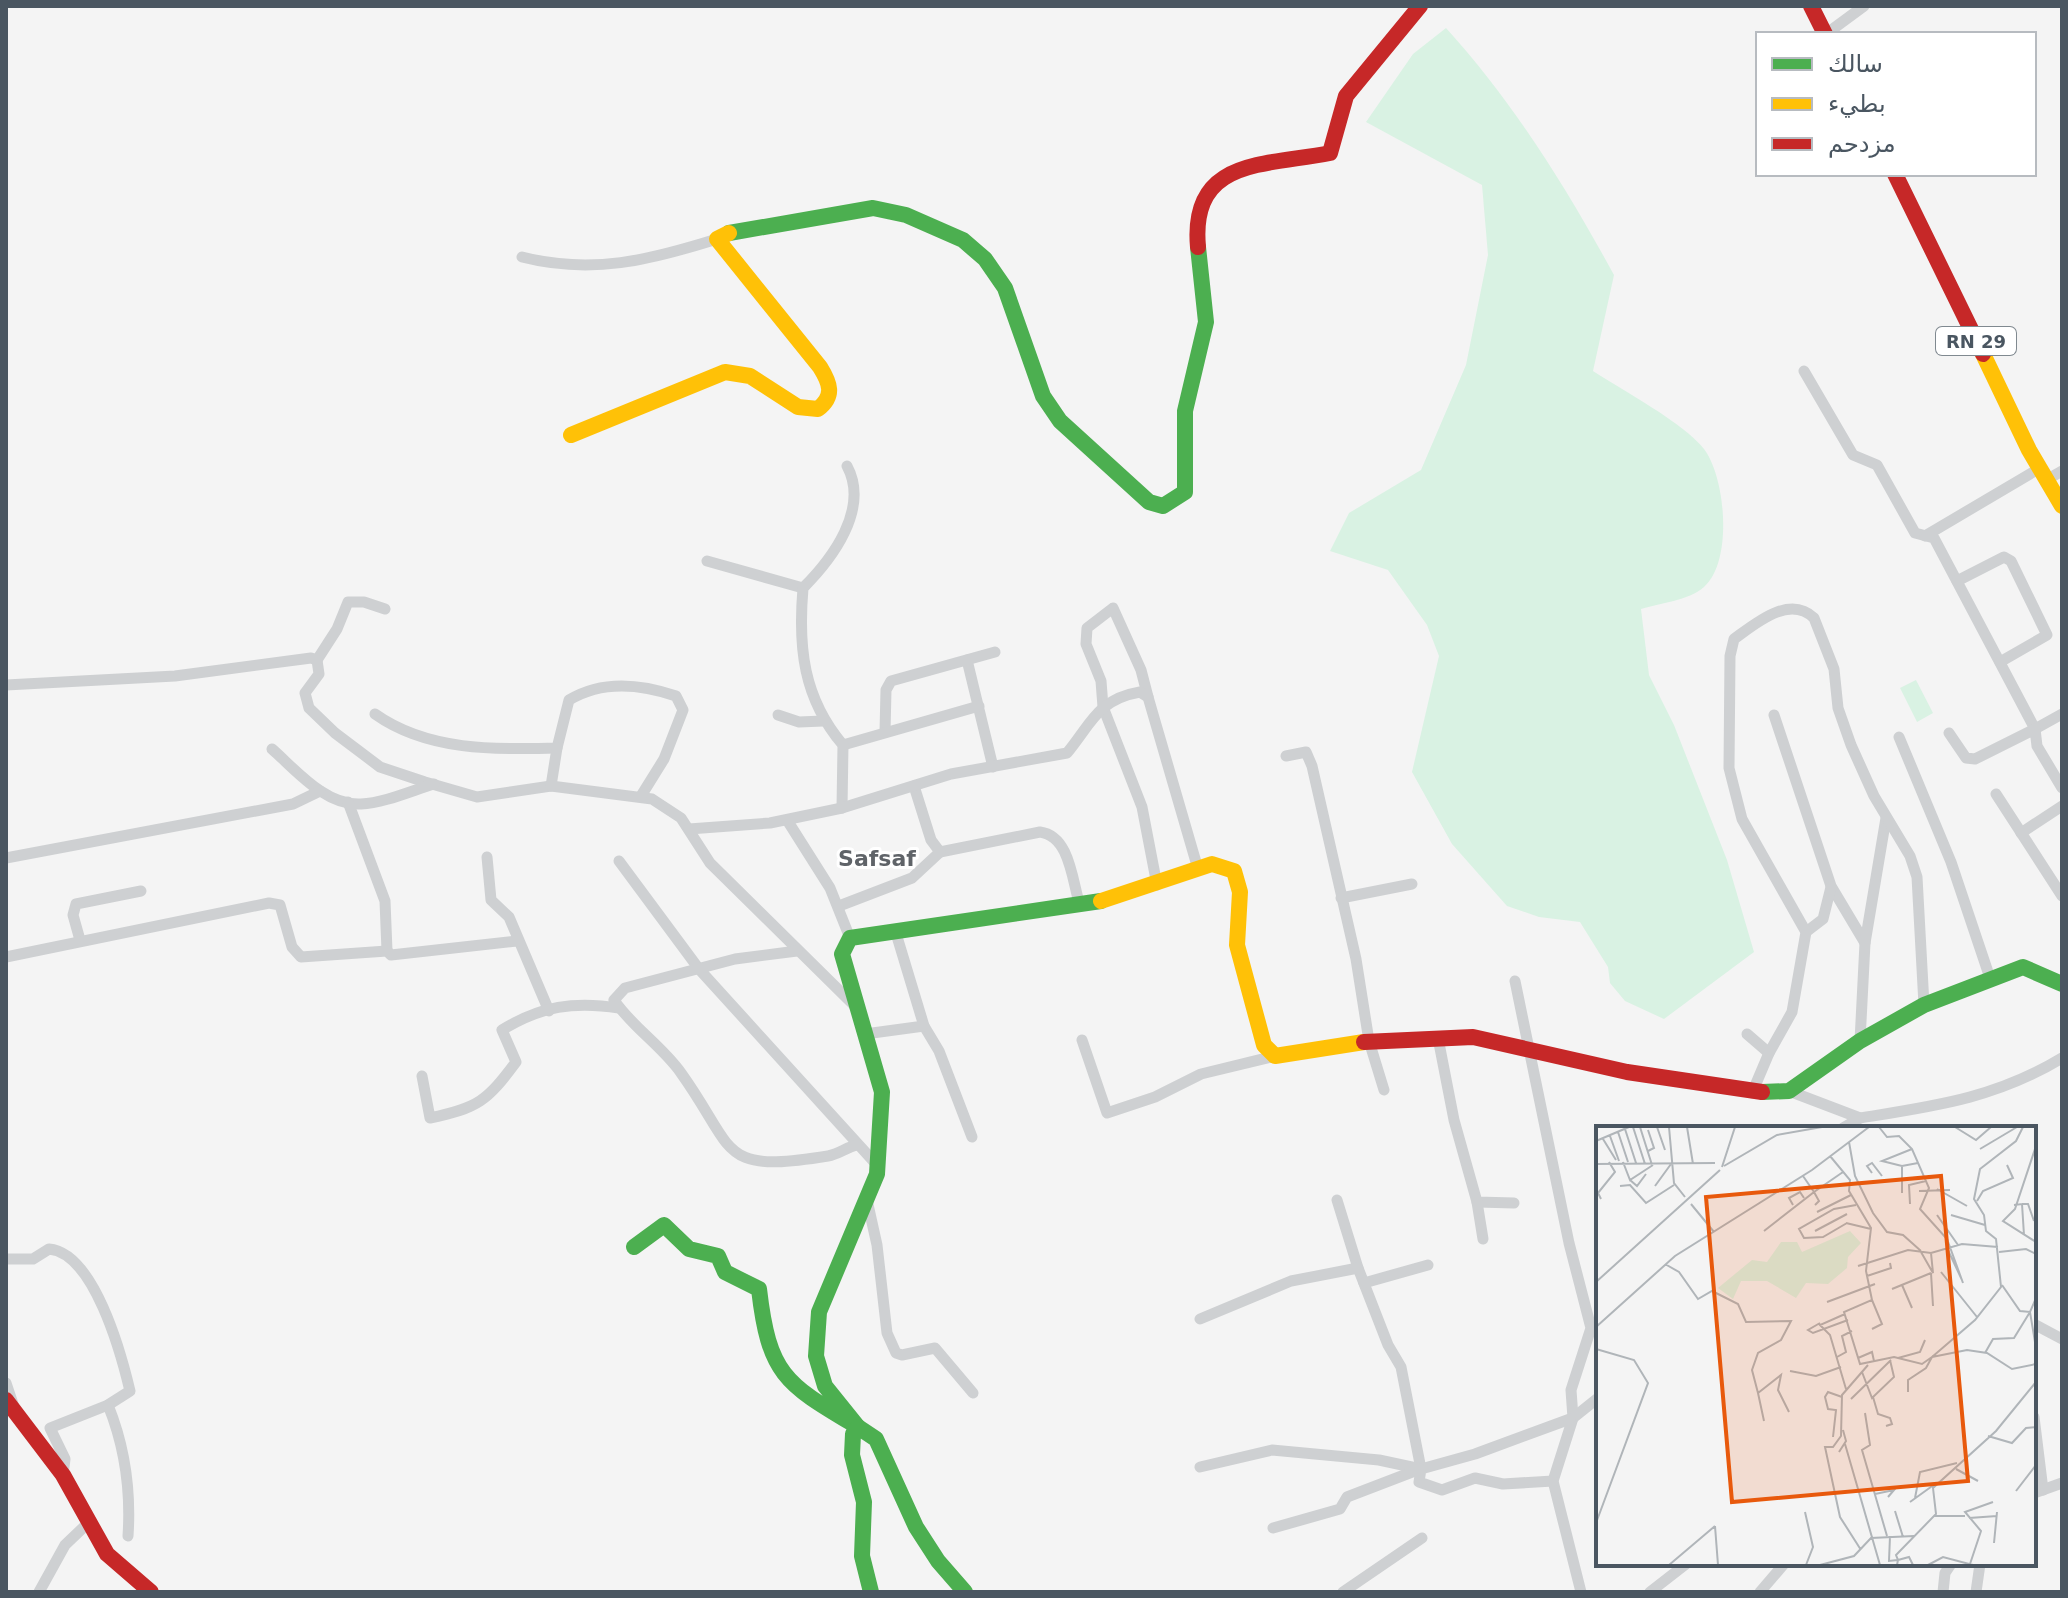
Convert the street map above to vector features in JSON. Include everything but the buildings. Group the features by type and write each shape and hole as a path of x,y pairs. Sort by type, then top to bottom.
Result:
{"street":[{"path":"522,257 554,266 644,262 717,239 734,230 873,208 906,215 963,240 985,259 1005,288 1043,396 1060,421 1149,502 1163,506 1185,492 1186,403 1203,341 1207,310 1198,230 1203,198 1212,186 1232,174 1330,153 1346,96 1420,6"},
{"path":"1811,6 1825,32"},
{"path":"1829,32 1864,6"},
{"name":"RN 29","path":"1896,176 2050,473 2062,506"},
{"path":"571,435 725,372 749,376 797,407 814,410 826,403 830,394 829,381 820,367 717,239"},
{"path":"1804,371 1853,455 1877,465 1915,533 1934,538 2035,729 2037,746 2060,781"},
{"path":"842,808 843,745 823,721 802,662 799,635 803,588 829,562 851,515 854,487 847,466"},
{"path":"1925,536 2050,473"},
{"path":"1957,581 2004,557 2011,561 2047,635 2000,662"},
{"path":"707,561 803,588"},
{"path":"385,609 364,602 348,602 337,629 317,660 319,674 305,693 309,708 335,733 380,767 477,797 551,786 652,799 681,818 710,863 857,1008"},
{"path":"1157,885 1142,807 1103,707 1101,681 1086,644 1087,628 1113,608 1141,670 1198,869"},
{"path":"1752,1093 1769,1053 1792,1012 1806,932 1742,819 1729,768 1730,656 1734,639 1783,610 1794,609 1814,618 1834,669 1838,708 1851,745 1886,818 1910,856 1917,877 1924,1005"},
{"path":"885,732 886,690 891,681 995,652"},
{"path":"6,685 129,679 311,658 317,660"},
{"path":"967,660 993,767"},
{"path":"551,786 569,700 587,689 649,687 676,696 683,710 664,759 641,796"},
{"path":"689,829 787,820 993,767 1067,753 1081,729 1103,707 1125,695 1140,692 1148,697"},
{"path":"843,745 885,732 905,730 979,706"},
{"path":"375,714 395,729 460,746 557,748"},
{"path":"1949,733 1966,758 1975,759 2062,714"},
{"path":"778,715 799,722 823,721"},
{"path":"1774,715 1831,886 1865,943"},
{"path":"1899,737 1951,862 1990,978"},
{"path":"272,749 320,791 348,802 360,804 437,784"},
{"path":"1286,756 1306,752 1312,766 1369,1041 1384,1090"},
{"path":"914,786 931,840 940,852"},
{"path":"6,858 293,804 320,791"},
{"path":"1996,794 2062,896"},
{"path":"348,802 385,901 387,951 391,955 517,941"},
{"path":"2021,833 2062,806"},
{"path":"1860,1041 1865,943 1886,818"},
{"path":"787,820 839,906 850,938 842,954 882,1092 877,1165 867,1199 819,1312 816,1356 825,1386 858,1427"},
{"path":"839,906 912,878 940,852 1040,832 1051,834 1061,842 1080,906"},
{"path":"487,857 491,900 509,917 549,1011"},
{"path":"619,861 699,969 877,1165"},
{"path":"850,938 1080,906 1157,885 1212,864 1234,871 1240,892 1237,945 1264,1045 1275,1056"},
{"path":"1341,898 1412,884"},
{"path":"1806,932 1823,919 1831,886"},
{"path":"80,940 73,915 76,904 141,891"},
{"path":"6,957 80,940 149,931 269,903 280,905 292,947 301,957 387,951"},
{"path":"895,930 924,1026 939,1051 972,1137"},
{"path":"797,951 735,959 625,988 615,995 619,1008 679,1070 729,1149 746,1160 771,1163 833,1155 857,1145"},
{"path":"1789,1091 1860,1041 1924,1005 1990,978 2023,967 2062,984"},
{"path":"1515,981 1527,1051 1591,1328 1571,1390 1571,1418 1553,1481 1579,1591"},
{"path":"422,1076 430,1118 468,1110 494,1092 516,1062 502,1030 520,1019 581,1002 619,1008"},
{"path":"865,1034 924,1026"},
{"path":"1747,1034 1769,1053"},
{"path":"1082,1040 1107,1113 1155,1097 1201,1074 1275,1056 1369,1041 1473,1037 1527,1051 1752,1093 1789,1091 1860,1118"},
{"path":"1438,1038 1483,1239"},
{"path":"1846,1126 1860,1118 1983,1096 2022,1081 2062,1058"},
{"path":"867,1199 877,1245 887,1333 896,1353 902,1355 935,1348 973,1393"},
{"path":"1337,1200 1358,1268 1388,1345 1401,1367 1421,1469 1419,1482 1442,1490 1475,1478 1503,1484 1553,1481"},
{"path":"1477,1202 1514,1203"},
{"path":"634,1247 664,1225 689,1249 718,1256 725,1272 759,1289 762,1334 785,1383 858,1427 868,1429 927,1547 965,1592"},
{"path":"6,1259 33,1259 49,1249 74,1259 89,1280 122,1358 130,1391 108,1405 50,1428 65,1459 63,1475"},
{"path":"1364,1283 1428,1265"},
{"path":"1200,1319 1291,1281 1358,1268"},
{"path":"2036,1325 2062,1339"},
{"path":"6,1383 20,1423"},
{"path":"1273,1528 1340,1509 1347,1497 1571,1418 1596,1399"},
{"path":"6,1400 20,1423 63,1475 87,1524 107,1554 151,1592"},
{"path":"108,1405 118,1430 126,1469 128,1536"},
{"path":"858,1427 853,1434 852,1455 864,1502 862,1556 871,1592"},
{"path":"1200,1467 1272,1450 1379,1460 1421,1469"},
{"path":"2036,1454 2038,1492 2062,1483"},
{"path":"39,1592 65,1545 87,1524"},
{"path":"1343,1592 1422,1538"},
{"path":"1650,1592 1683,1566"},
{"path":"1760,1592 1782,1566"},
{"path":"1943,1592 1945,1573 1950,1566"},
{"path":"1976,1592 1980,1566"}],"green space":[{"path":"1446,28 1494,86 1538,147 1614,275 1593,371 1668,418 1695,439 1712,462 1717,479 1723,540 1713,575 1704,587 1690,596 1641,609 1649,675 1674,725 1727,860 1754,952 1664,1019 1625,1001 1610,983 1608,967 1580,922 1539,917 1507,906 1452,844 1412,772 1439,656 1427,625 1388,570 1330,551 1349,513 1421,470 1466,365 1488,255 1482,185 1366,122 1413,54"},
{"path":"1916,680 1933,713 1917,722 1900,688"}],"traffic: fast":[{"path":"729,233 873,208 906,215 963,240 985,259 1005,288 1043,396 1060,421 1149,502 1163,506 1185,492 1185,411 1206,322 1198,247"},
{"path":"634,1247 664,1225 689,1249 718,1256 725,1272 759,1289 769,1341 785,1374 814,1400 858,1427 825,1386 816,1356 819,1312 877,1174 882,1092 842,954 850,938 1101,901"},
{"path":"1762,1092 1789,1091 1860,1041 1924,1005 2023,967 2062,984"},
{"path":"871,1592 862,1556 864,1502 852,1455 853,1434 858,1427 876,1439 916,1527 938,1561 965,1592"}],"traffic: slow":[{"path":"571,435 725,372 750,376 798,407 818,409 827,399 828,384 820,367 717,239 729,233"},
{"path":"1983,354 2029,450 2062,506"},
{"path":"1101,901 1212,864 1234,871 1240,892 1237,945 1264,1045 1275,1056 1364,1042"}],"traffic: jam":[{"path":"1198,247 1199,218 1206,197 1219,182 1257,165 1330,153 1346,96 1420,6"},
{"path":"1811,6 1824,32"},
{"path":"1896,176 1983,354"},
{"path":"1364,1042 1473,1037 1627,1072 1762,1092"},
{"path":"6,1400 63,1475 107,1554 151,1592"}],"district":[{"name":"Safsaf","path":"877,858"}]}
